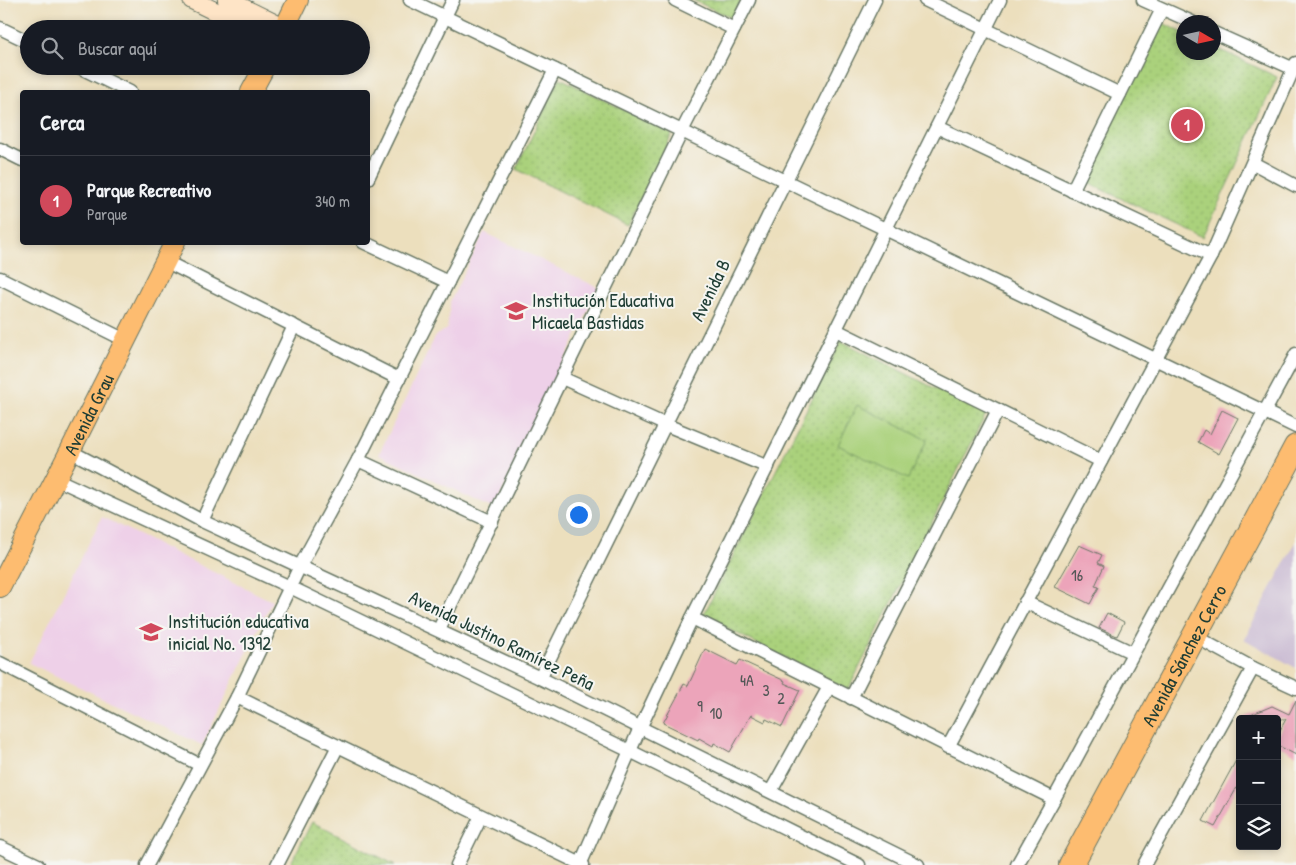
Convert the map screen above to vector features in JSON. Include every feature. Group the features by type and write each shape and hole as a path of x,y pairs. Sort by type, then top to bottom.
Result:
{"highway":[{"name":"Avenida Sánchez Cerro","path":"1072,865 1296,447"}],"main road":[{"path":"288,20 298,0"},
{"path":"252,90 260,75"},
{"name":"Avenida Grau","path":"1,581 56,479 173,245"}],"street":[{"path":"192,0 233,20"},
{"path":"227,0 268,20"},
{"path":"410,0 1296,427"},
{"path":"370,174 453,0"},
{"path":"674,0 734,29"},
{"path":"439,629 682,131 749,0"},
{"name":"Avenida B","path":"540,678 875,0"},
{"path":"924,0 1120,94"},
{"path":"236,697 581,865 640,728 692,618 1000,0"},
{"path":"1143,0 1176,15"},
{"path":"1072,191 1162,9"},
{"path":"0,28 20,38"},
{"path":"948,747 1211,256 1295,66 1221,35"},
{"path":"147,865 236,697 300,566 358,460 555,70"},
{"path":"95,75 126,90"},
{"path":"937,127 1211,256"},
{"path":"0,149 20,159"},
{"path":"1253,163 1296,186"},
{"path":"369,245 448,282"},
{"path":"165,261 399,379"},
{"path":"0,278 125,340"},
{"path":"202,521 294,326"},
{"path":"836,330 1101,462"},
{"path":"1017,865 1296,354"},
{"path":"562,378 664,424 768,467"},
{"path":"851,698 998,410"},
{"name":"Avenida Justino Ramírez Peña","path":"70,451 202,521 439,629 918,865"},
{"path":"358,460 492,522"},
{"path":"56,479 290,587 630,751 859,865"},
{"path":"1025,602 1133,653"},
{"path":"692,618 1054,799"},
{"path":"1194,636 1253,668 1296,688"},
{"path":"0,663 200,765"},
{"path":"1144,865 1253,668"},
{"path":"771,791 828,687"},
{"path":"277,865 338,746"},
{"path":"457,865 481,816"},
{"path":"0,847 38,865"}],"shaded area":[{"path":"484,232 599,288 494,509 379,454 436,335 447,329 450,302"},
{"name":"Institución educativa inicial No. 1392","path":"102,517 272,601 202,745 29,663"},
{"path":"1296,542 1296,668 1244,639"}],"green space":[{"path":"693,0 741,0 732,18"},
{"path":"1159,21 1176,30 1176,60 1221,60 1221,50 1277,77 1203,237 1084,181"},
{"path":"560,78 672,134 628,225 516,169"},
{"path":"841,341 986,414 848,690 703,616"},
{"path":"857,405 927,440 908,479 838,445"},
{"path":"312,822 395,865 290,865"}],"building":[{"path":"1222,410 1238,418 1219,454 1198,442 1204,430 1210,434"},
{"path":"1079,545 1102,555 1098,563 1104,566 1095,586 1099,587 1090,604 1055,587"},
{"path":"1107,613 1124,622 1117,636 1099,628"},
{"path":"705,649 737,665 740,660 800,690 782,727 766,719 765,722 751,715 730,752 714,743 713,746 663,723 684,684 688,686"},
{"path":"1296,700 1296,755 1281,747 1281,728 1286,719 1281,719 1281,715 1251,715 1272,706 1289,714"},
{"path":"1236,760 1236,789 1215,827 1203,821"}],"place":[{"name":"Parque Recreativo","path":"1187,125"},
{"name":"Institución Educativa Micaela Bastidas","path":"516,311"},
{"name":"Institución educativa inicial No. 1392","path":"151,632"}]}
